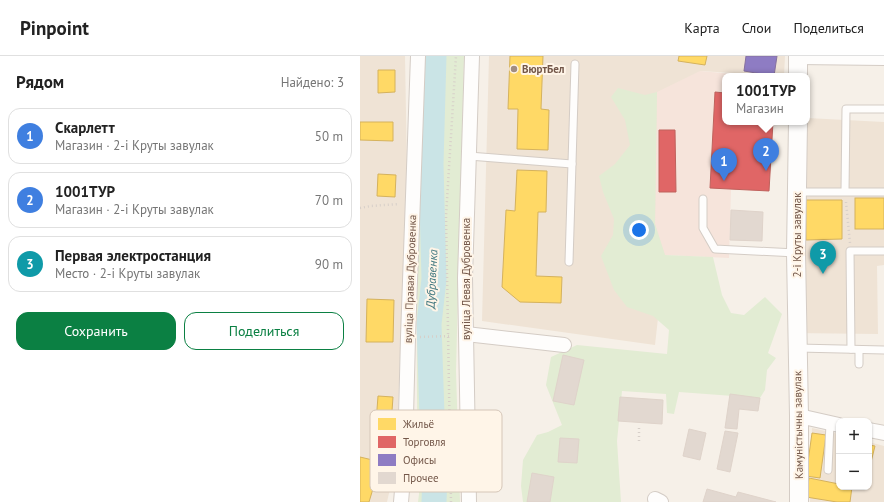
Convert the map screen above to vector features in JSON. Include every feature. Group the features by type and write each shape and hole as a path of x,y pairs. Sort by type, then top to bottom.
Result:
{"street":[{"name":"вуліца Правая Дубровенка","path":"406,410 418,56"},
{"name":"вуліца Левая Дубровенка","path":"467,410 465,278 472,56"},
{"path":"798,73 798,57 884,58"},
{"name":"2-і Круты завулак","path":"797,348 796,253 798,125"},
{"path":"466,334 564,345"},
{"name":"Камуністычны завулак","path":"797,348 799,502"},
{"path":"799,416 835,424"},
{"path":"872,430 884,432"},
{"name":"вуліца Правая Дубровенка","path":"401,502 402,492"},
{"name":"вуліца Левая Дубровенка","path":"469,492 469,502"}],"lane":[{"path":"569,262 575,64"},
{"path":"845,191 846,109 884,109"},
{"path":"469,156 572,164"},
{"path":"797,192 884,192"},
{"path":"703,199 703,228 715,249 796,253"},
{"path":"851,349 850,251 884,251"},
{"path":"797,348 884,350"},
{"path":"859,350 859,364"},
{"path":"828,470 835,424"}],"path":[{"path":"845,191 850,251"},
{"path":"360,208 395,204"},
{"path":"418,337 445,336"},
{"path":"639,428 639,443"}],"shaded area":[{"path":"360,56 405,56 407,169 398,410 370,410 370,492 389,492 387,502 360,502"},
{"path":"489,56 785,56 784,73 734,73 700,71 665,255 655,345 482,321"},
{"path":"700,71 722,73 722,125 773,125 769,191 731,190 729,258 665,255 655,224 657,92"},
{"path":"810,118 884,122 884,265 877,266 878,334 791,333 803,125 810,125"},
{"path":"812,428 836,433 836,490 872,490 872,443 884,446 884,502 810,502"}],"green space":[{"path":"422,56 464,56 456,371 457,410 417,410 418,220"},
{"path":"618,88 645,95 657,92 655,224 665,255 713,257 722,295 731,313 744,315 765,297 782,314 768,353 776,358 767,370 765,390 760,398 679,392 674,414 667,413 666,394 622,391 617,441 621,502 523,502 521,486 523,460 537,435 548,432 562,425 546,385 551,357 577,345 667,354 669,330 653,316 627,307 614,290 601,256 613,235 614,219 603,192 599,176 615,164 630,145 625,120 611,97"},
{"path":"419,492 460,492 460,502 418,502"}],"building: Жильё":[{"path":"510,56 543,56 541,109 549,110 548,150 517,149 518,109 508,109"},
{"path":"679,56 707,56 705,65 678,61"},
{"path":"378,70 395,70 395,92 378,93"},
{"path":"360,122 393,122 393,141 360,140"},
{"path":"517,170 547,171 546,212 538,212 536,276 562,277 561,303 520,302 502,287 506,210 515,211"},
{"path":"378,174 396,175 395,197 377,196"},
{"path":"855,198 884,198 884,229 855,229"},
{"path":"806,200 842,200 842,239 806,240"},
{"path":"367,299 394,300 393,342 366,342"},
{"path":"378,396 393,397 392,410 377,410"},
{"path":"812,433 826,435 820,478 806,476"},
{"path":"872,446 875,446 872,458"},
{"path":"360,457 370,459 370,492 372,492 369,502 360,502"},
{"path":"809,478 836,483 836,490 852,490 850,502 837,502 806,497"}],"building: Торговля":[{"path":"715,92 722,93 722,125 773,125 769,191 710,188"},
{"path":"659,130 675,130 676,192 659,192"}],"building: Офисы":[{"path":"746,56 777,56 774,73 756,73 744,71"}],"building: Прочее":[{"path":"731,210 763,212 762,241 730,240"},
{"path":"563,355 584,360 574,405 553,401"},
{"path":"730,394 760,398 758,411 739,409 737,429 725,428"},
{"path":"620,397 663,400 662,424 618,421"},
{"path":"689,429 706,433 700,460 683,456"},
{"path":"725,431 738,433 730,472 717,469"},
{"path":"560,438 579,439 577,463 558,462"},
{"path":"532,473 554,477 550,502 527,502"},
{"path":"707,489 736,497 738,492 776,502 703,502"}],"waterway":[{"name":"Дубравенка","path":"432,410 429,324 434,279 431,164 434,56"},
{"name":"Дубравенка","path":"434,492 434,502"}],"place":[{"name":"ВюртБел","path":"514,69"},
{"name":"1001ТУР","path":"766,171"},
{"name":"Скарлетт","path":"724,181"},
{"name":"Первая электростанция","path":"823,274"}]}
